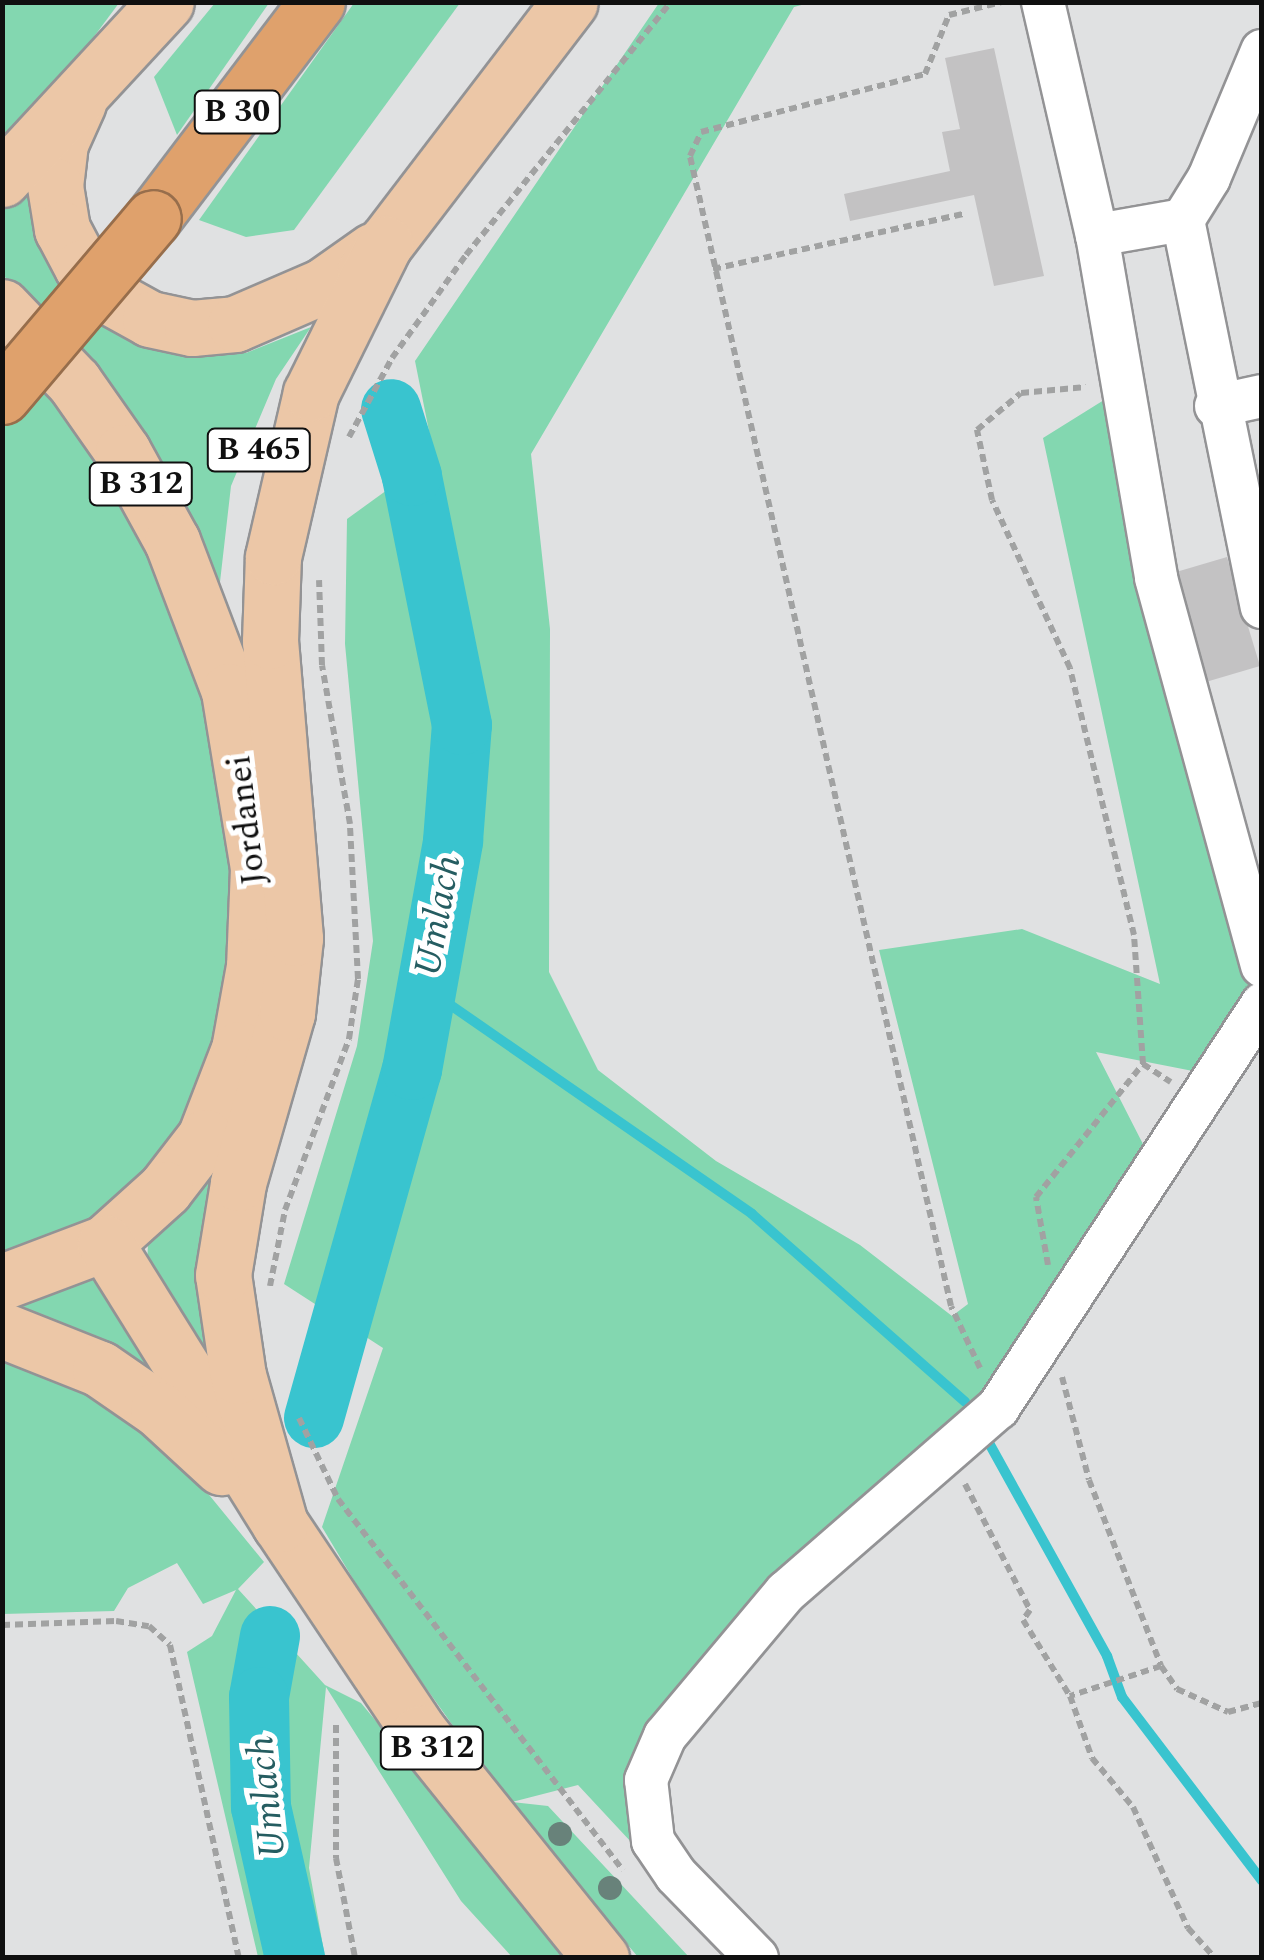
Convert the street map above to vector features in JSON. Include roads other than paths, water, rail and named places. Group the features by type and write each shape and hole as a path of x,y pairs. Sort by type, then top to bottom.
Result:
{"highway":[{"name":"B 30","path":"2,396 154,218 317,2"}],"main road":[{"path":"2,179 78,104 166,2"},
{"name":"B 465","path":"229,691 240,541 258,452 292,382 385,243 570,2"},
{"path":"78,104 60,143 55,186 62,228 92,278 112,298 150,319 192,328 235,324 323,286 385,243"},
{"path":"280,1524 238,1376 223,1275 238,1183 287,1013 295,938 270,641 273,557 311,393 385,243"},
{"name":"Jordanei","path":"2,307 74,382 123,452 172,541 229,691 258,868 254,966 238,1050 205,1137 165,1188 105,1243 2,1282"},
{"name":"B 312","path":"105,1243 280,1524 420,1733 601,1958"},
{"name":"B 312","path":"2,1330 100,1369 158,1408 280,1524"}],"lane":[{"path":"1043,2 1097,235 1156,578 1262,966"},
{"path":"1262,51 1209,178 1183,220 1216,406 1262,606"},
{"path":"1097,235 1183,220"},
{"path":"1216,406 1262,396"},
{"path":"757,1958 676,1875 653,1841 646,1780 665,1736 786,1592 998,1408 1262,1004"}],"waterway":[{"name":"Umlach","path":"314,1418 412,1070 453,841 462,725 412,476 391,409"},
{"path":"423,986 752,1214 965,1402"},
{"path":"989,1443 1107,1656 1122,1697 1262,1881"},
{"name":"Umlach","path":"270,1636 259,1697 261,1807 295,1958"}]}
